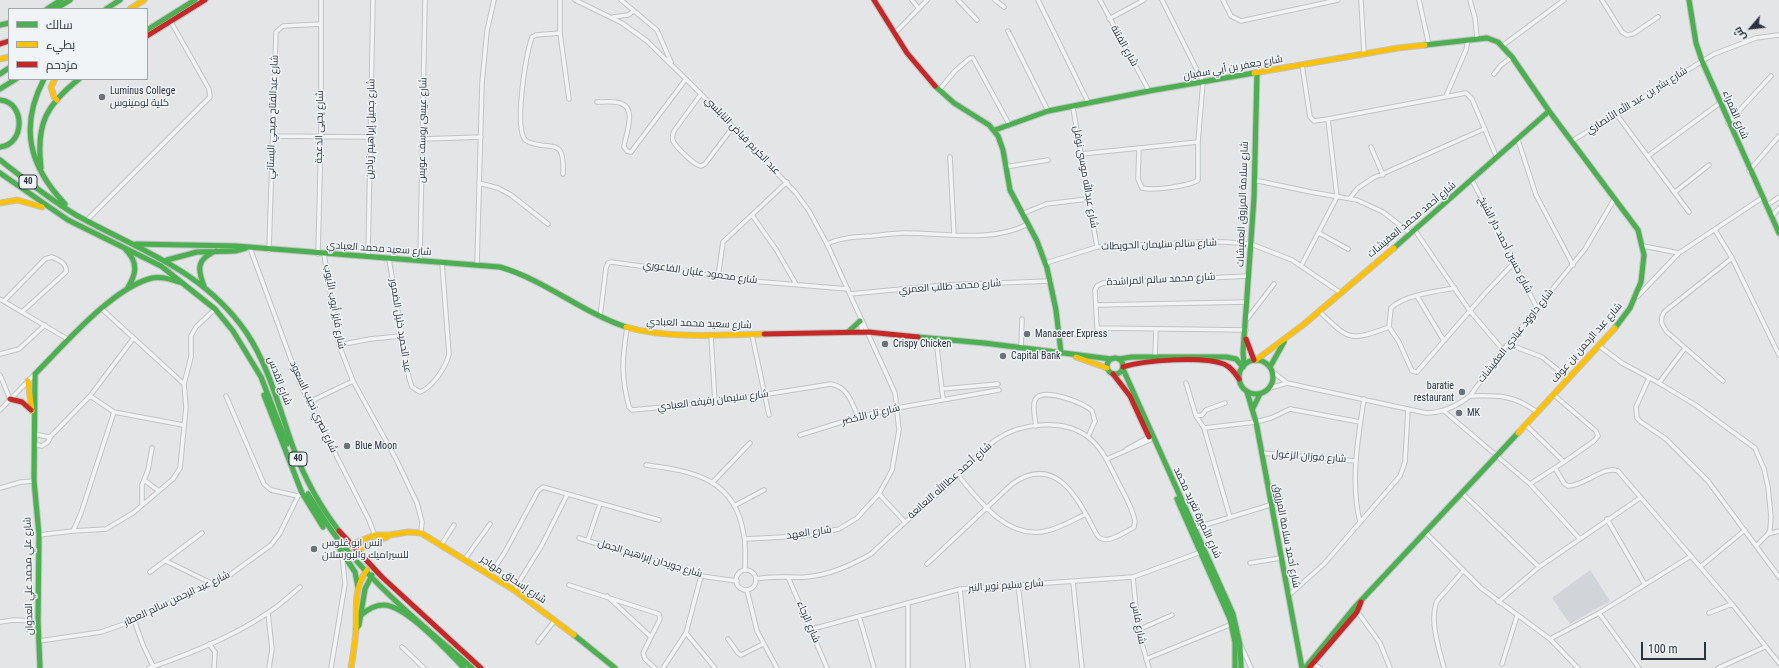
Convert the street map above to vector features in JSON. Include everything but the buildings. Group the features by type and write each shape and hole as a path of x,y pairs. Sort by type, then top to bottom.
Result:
{"main road":[{"path":"48,8 61,0"},
{"path":"57,8 70,0"},
{"path":"108,8 120,0"},
{"path":"132,8 144,0"},
{"path":"148,29 195,0"},
{"path":"148,35 205,0"},
{"path":"874,0 917,64 939,90 994,130 1003,151 1011,193 1028,224 1046,263 1051,281 1061,353"},
{"name":"شارع القمراء","path":"1689,0 1696,43 1702,61 1749,171 1779,233"},
{"name":"شارع جعفر بن أبي سفيان","path":"994,130 1048,112 1149,91 1364,54 1477,38"},
{"name":"شارع عبد الرحمن بن عوف","path":"1311,666 1362,601 1554,395 1618,322 1635,298 1642,275 1643,246 1638,230 1549,111 1512,57 1493,39 1477,38"},
{"name":"شارع سلامة المرزوق العفيشات","path":"1243,366 1247,319 1254,180 1256,73"},
{"path":"0,89 14,80"},
{"path":"44,80 33,103 30,136 34,158 44,180 54,194 75,214"},
{"path":"55,80 51,87 54,97 57,100"},
{"path":"44,180 40,160 41,134 48,111 52,104 79,80"},
{"path":"0,100 12,102 17,109 18,119 14,141 8,146 0,147"},
{"name":"شارع أحمد محمد العفيشات","path":"1255,360 1285,339 1341,293 1518,140 1549,111"},
{"name":"شارع القدس","path":"0,160 51,199 75,214 167,260 204,286 232,314 247,334 266,370 293,445 311,488 328,517 350,545 374,571 481,668"},
{"name":"شارع القدس","path":"0,173 53,211 74,224 161,266 189,286 215,309 233,331 261,377 306,489 329,528 371,577 472,668"},
{"path":"0,203 18,200 35,204 53,211"},
{"name":"شارع سعيد محمد العبادي","path":"136,244 248,248 500,268 517,272 600,317 627,328 656,334 752,335 868,332 1061,353 1107,368"},
{"path":"119,245 132,256 136,268 134,278 124,292"},
{"name":"شارع سعيد محمد العبادي","path":"167,260 197,252 235,251 248,248"},
{"path":"204,286 199,272 200,263 206,256 216,251"},
{"path":"161,266 167,260"},
{"path":"36,374 69,340 124,292 144,281 157,277 169,278 189,286"},
{"path":"848,332 860,319"},
{"name":"شارع سلامة المرزوق العفيشات","path":"1246,333 1247,345 1255,360"},
{"path":"239,340 245,340 247,334"},
{"name":"شارع أحمد محمد العفيشات","path":"1270,366 1285,339"},
{"name":"شارع سعيد محمد العبادي","path":"1070,355 1111,359"},
{"path":"1239,379 1243,366 1255,360 1262,361 1270,366 1274,379 1270,388 1260,394 1254,394 1247,392 1230,368 1216,362 1138,362 1123,368 1118,374 1109,372 1107,368 1111,359 1132,357 1226,357 1236,359 1243,366"},
{"path":"1119,359 1122,362 1123,368"},
{"name":"شارع الأميرة تغريد محمد","path":"1123,368 1233,614 1240,645 1241,668"},
{"name":"شارع علي محمد علي العدوان","path":"36,374 34,481 39,535 38,621 40,668"},
{"name":"شارع الأميرة تغريد محمد","path":"1113,374 1129,393 1232,624 1235,642 1235,668"},
{"path":"261,377 261,387 300,494 355,572 358,587"},
{"name":"شارع علي محمد علي العدوان","path":"28,381 34,419"},
{"name":"شارع أحمد سلامة المرزوق","path":"1247,392 1254,408 1270,505 1303,668"},
{"path":"1254,408 1260,394"},
{"path":"10,399 25,403 32,411"},
{"path":"350,545 390,535 408,532 421,533"},
{"name":"شارع إسحاق مهاجر","path":"421,533 514,590 555,620 615,668"},
{"path":"358,554 362,547 376,538"},
{"path":"351,668 356,629 355,624 358,587 360,579 370,566"},
{"path":"356,629 359,625 365,589 374,571"},
{"path":"361,615 374,606 385,605 395,608 407,616 464,668"},
{"name":"شارع عبد الرحمن بن عوف","path":"1303,668 1356,610"},
{"name":"شارع علي محمد علي العدوان","path":"36,668 39,661"}],"street":[{"name":"شارع يحيى الدعجة","path":"318,254 321,136 321,0"},
{"name":"شارع جميل إبراهيم زيادين","path":"368,257 373,0"},
{"name":"شارع عيسى يوسف عويس","path":"420,261 424,139 425,0"},
{"path":"477,265 483,76 487,31 494,0"},
{"path":"560,0 560,33 569,99"},
{"name":"عبد الكريم فياض النابلسي","path":"575,0 612,17 639,34 672,65 787,182 809,211 827,244 860,319 868,332"},
{"path":"621,0 659,33 672,65"},
{"path":"912,0 919,9"},
{"path":"895,33 927,0"},
{"path":"958,0 977,20"},
{"path":"995,0 1004,6"},
{"path":"1038,0 1089,104"},
{"name":"شارع الفتنة","path":"1100,0 1149,91"},
{"path":"1110,19 1144,0"},
{"path":"1139,148 1138,179 1140,186 1145,189 1196,182 1199,175 1198,142 1203,82 1162,0"},
{"path":"1223,0 1231,16 1241,21 1338,0"},
{"path":"1361,0 1364,54"},
{"path":"1419,0 1429,44"},
{"path":"1470,0 1475,18 1477,38"},
{"path":"1502,46 1564,0"},
{"path":"1602,0 1622,32 1627,35 1633,34 1658,17"},
{"path":"612,17 628,15 634,11"},
{"path":"87,220 210,97 209,89 170,22"},
{"name":"شارع عبدالفتاح صبحي البستاني","path":"269,250 276,32 283,26 321,24"},
{"path":"1008,31 1048,112"},
{"path":"560,33 536,35 532,38 523,76 521,119 522,135 524,140 554,147 561,151 564,158 563,174"},
{"name":"شارع بشر بن عبد الله الأنصاري","path":"1572,141 1617,115 1702,61 1730,47 1756,38 1779,35"},
{"path":"1446,96 1466,50 1468,40"},
{"path":"1494,74 1501,65 1512,57"},
{"path":"939,90 955,71 970,58 972,58 1009,124"},
{"path":"1302,65 1311,119 1314,121 1463,93 1470,96 1497,158"},
{"path":"1728,122 1771,76"},
{"path":"597,102 618,102 628,109 630,117 624,147 627,151 632,152 686,79"},
{"path":"701,94 674,131 672,137 675,143 695,165 701,166 705,164 733,127"},
{"path":"1648,156 1720,103"},
{"name":"شارع عبدالله موسى نوفل","path":"1073,108 1097,247"},
{"path":"1617,115 1689,212"},
{"path":"1301,266 1337,197 1328,119"},
{"path":"1350,198 1362,185 1373,178 1383,175 1484,130"},
{"path":"273,136 371,137"},
{"path":"1749,171 1779,136"},
{"path":"424,139 481,137"},
{"path":"1518,140 1536,196 1573,265"},
{"path":"1081,154 1198,142"},
{"path":"1371,146 1383,175"},
{"path":"950,157 954,235"},
{"path":"1005,167 1048,160"},
{"path":"1675,192 1710,165"},
{"path":"1254,180 1337,197 1350,198 1363,202 1383,212 1412,231 1455,288 1470,311 1503,350"},
{"name":"شارع حسين أحمد دار الشيخ","path":"1472,180 1538,310"},
{"path":"718,277 723,242 787,182"},
{"path":"479,183 498,188 511,195 548,224"},
{"path":"1766,206 1779,197"},
{"name":"شارع داوود عبادي العفيشات","path":"1273,372 1287,383 1408,410 1426,413 1444,411 1470,396 1503,350 1538,310 1586,249 1615,198"},
{"path":"1635,298 1679,253 1762,198"},
{"path":"1022,214 1046,204 1088,199"},
{"path":"1771,217 1779,208"},
{"path":"752,215 777,251 796,284"},
{"path":"827,244 845,237 905,233 954,235 1007,233 1028,224"},
{"path":"1715,230 1732,258 1779,356"},
{"path":"1319,233 1348,249"},
{"name":"شارع سالم سليمان الحويطات","path":"1046,263 1097,247 1138,244 1226,242 1251,244 1280,254 1301,266 1341,293"},
{"path":"1643,246 1679,253"},
{"name":"شارع نصري نجيب السعود","path":"248,248 297,377 369,520 376,538"},
{"name":"شارع فايز أيوب الأيوب","path":"324,254 339,345 353,381 396,459 417,503 422,522 421,533"},
{"path":"4,301 45,259 52,257 63,263 66,268 66,272 23,312"},
{"path":"1723,381 1663,327 1661,317 1664,312 1732,258"},
{"name":"عبد الحميد خليل الضمور","path":"390,259 401,336 410,382 412,387 420,392 429,386 445,365 449,354 442,263"},
{"name":"شارع محمود عليان الفاعوري","path":"600,317 606,268 610,262 718,277 848,289"},
{"path":"1455,288 1417,296 1398,303 1391,308 1389,327 1396,336 1411,369 1414,372 1418,370 1514,263"},
{"name":"شارع محمد سالم المراشدة","path":"1246,333 1097,328 1096,288 1098,284 1103,283 1249,276"},
{"name":"شارع محمد طالب العمري","path":"850,294 944,285 1051,281"},
{"path":"1247,319 1274,284"},
{"path":"1417,296 1444,341"},
{"path":"0,299 69,340"},
{"path":"1097,306 1247,302"},
{"path":"39,535 106,529 125,518 173,479 180,468 183,425 186,407 184,384 191,357 190,340 196,326 215,309"},
{"path":"103,310 184,384"},
{"path":"1319,311 1339,330 1352,337 1358,337 1389,327"},
{"name":"عبد الكريم فياض النابلسي","path":"860,319 862,332"},
{"path":"1021,348 1022,319"},
{"path":"0,354 19,349 45,325"},
{"name":"شارع سليمان رفيفه العبادي","path":"627,328 622,371 624,386 631,410 715,403 825,384 837,385 847,393 858,417"},
{"path":"1156,329 1156,357"},
{"name":"شارع العهد","path":"745,539 803,536 839,529 857,518 879,494 889,478 894,462 899,430 895,393 868,332"},
{"path":"711,335 715,403"},
{"path":"752,335 769,415"},
{"path":"339,345 370,339 401,336"},
{"path":"34,444 44,445 48,442 51,436 90,396 133,339"},
{"path":"936,339 943,399"},
{"path":"1508,344 1542,357 1568,378"},
{"path":"1598,345 1622,363 1697,406 1755,448 1760,457 1768,487 1771,517 1768,534"},
{"path":"1659,383 1685,348"},
{"path":"0,410 36,374"},
{"path":"0,375 10,399"},
{"path":"1649,378 1636,406 1638,418 1641,422 1666,438 1697,469 1745,530 1779,577"},
{"path":"309,402 353,381"},
{"path":"1186,383 1196,416 1204,428 1230,517"},
{"name":"شارع داوود عبادي العفيشات","path":"1270,388 1287,383"},
{"path":"942,389 998,384"},
{"name":"شارع تل الأخضر","path":"800,435 858,417 897,408 999,390"},
{"path":"1036,426 1034,402 1037,398 1042,395 1065,397 1078,402 1092,411 1095,422 1088,437"},
{"path":"1530,484 1594,441 1598,436 1596,431 1554,395"},
{"path":"90,396 114,412 183,425"},
{"path":"226,396 264,484 271,490 300,494"},
{"path":"1470,396 1488,396 1517,400 1537,412"},
{"path":"1360,522 1355,497 1356,460 1364,399"},
{"path":"1196,416 1202,415 1206,410 1225,403"},
{"path":"1204,428 1256,422 1271,418 1290,409 1360,422"},
{"path":"1288,596 1324,564 1403,471 1405,462 1408,410"},
{"path":"1444,411 1530,484 1579,538"},
{"path":"73,531 81,512 114,412"},
{"path":"1526,425 1564,462"},
{"name":"شارع أحمد عطاالله النعانعة","path":"756,579 807,577 824,574 858,561 871,554 998,438 1010,432 1036,426 1059,426 1077,431 1088,437 1100,449 1107,459 1134,517 1135,524 1131,529 1109,539 1103,540 1096,535 1074,494 1065,484 1052,476 1033,474 1017,480 985,508 927,564"},
{"path":"34,434 48,438 51,436"},
{"path":"1107,459 1150,438"},
{"path":"713,482 750,443"},
{"path":"142,504 142,485 148,470 152,448"},
{"name":"شارع فوزان الزغول","path":"1262,453 1356,460"},
{"path":"646,465 672,468 700,475 713,482 724,492 740,518 745,539 745,570"},
{"path":"1554,468 1564,483 1571,486 1581,484 1610,470 1615,470 1622,475 1640,498 1732,604 1779,663"},
{"path":"958,475 985,508 1017,529 1032,532 1054,528 1086,514"},
{"path":"144,480 159,491"},
{"path":"0,488 21,482 34,481"},
{"path":"490,575 505,552 541,488 548,487 567,495 659,520"},
{"path":"734,506 764,490"},
{"name":"شارع عبد الرحمن سالم العطار","path":"39,641 96,633 134,620 211,583 227,577 271,545 280,532 300,494"},
{"path":"879,494 905,522"},
{"path":"1462,494 1539,567"},
{"path":"514,590 542,545 567,495"},
{"path":"1498,602 1539,567 1579,538 1640,498"},
{"name":"شارع جويدان إبراهيم الجمل","path":"588,540 600,504"},
{"path":"1195,528 1270,505"},
{"path":"1607,519 1644,583"},
{"path":"465,559 490,524"},
{"path":"441,545 454,525"},
{"path":"1700,567 1745,530"},
{"path":"1756,546 1768,534 1779,531"},
{"path":"1425,532 1463,572 1498,602 1550,639 1578,668"},
{"path":"150,572 202,533"},
{"name":"شارع جويدان إبراهيم الجمل","path":"579,538 701,576 737,581"},
{"path":"331,668 345,584 341,551"},
{"name":"شارع سليم نوير النبر","path":"812,629 960,589 1133,577 1201,552"},
{"path":"1550,639 1599,613 1644,583 1690,556"},
{"path":"1250,563 1281,558"},
{"path":"166,561 211,583"},
{"path":"745,570 750,571 756,579 756,584 747,590 738,586 737,576 745,570"},
{"path":"1444,668 1434,623 1435,606 1437,601 1463,572"},
{"path":"663,668 686,633 701,576"},
{"name":"شارع الرجاء","path":"788,577 812,629 827,668"},
{"name":"شارع فاس","path":"1133,577 1138,630 1149,668"},
{"path":"1073,582 1082,668"},
{"path":"1018,584 1028,668"},
{"path":"569,585 658,613 660,619 643,655 646,661 655,668"},
{"path":"149,668 209,644 268,613 300,587"},
{"path":"960,589 968,668"},
{"path":"747,590 757,631 777,668"},
{"path":"606,596 651,637"},
{"path":"908,603 908,668"},
{"path":"1709,613 1732,604"},
{"path":"1356,610 1380,643 1390,668"},
{"path":"268,613 272,649 269,668"},
{"path":"1599,613 1639,668"},
{"path":"1138,630 1172,615"},
{"path":"859,616 874,668"},
{"path":"1502,664 1517,616"},
{"path":"0,622 14,620 38,621"},
{"path":"134,620 143,645 153,666"},
{"path":"538,642 555,620"},
{"path":"1146,659 1232,624"},
{"path":"686,633 715,668"},
{"path":"728,640 741,655 763,644"},
{"path":"209,644 215,652 216,657 214,668"},
{"path":"1240,645 1252,668"},
{"path":"402,647 424,668"},
{"path":"1718,668 1765,647"},
{"path":"1311,666 1320,668"}],"shaded area":[{"path":"1590,570 1610,601 1570,624 1552,598"}],"traffic: fast":[{"path":"49,8 61,0"},
{"path":"57,8 70,0"},
{"path":"108,8 120,0"},
{"path":"148,29 195,0"},
{"path":"1689,0 1696,43 1702,61 1779,233"},
{"path":"0,25 8,23"},
{"path":"1425,45 1487,38 1498,42 1512,57 1549,111 1638,230 1644,255 1641,282 1630,308 1615,328"},
{"path":"0,74 8,69"},
{"path":"995,130 1048,111 1149,91 1254,73"},
{"path":"1244,365 1243,352 1254,198 1257,73"},
{"path":"0,89 14,80"},
{"path":"44,80 36,97 32,113 30,130 32,145 36,160 43,175 65,204"},
{"path":"41,168 40,140 45,118 58,98 78,80"},
{"path":"935,86 954,103 989,125 998,136 1003,150 1010,190 1037,241 1047,268 1056,310 1061,353"},
{"path":"0,100 8,103 14,108 18,115 19,124 18,132 14,139 8,144 0,147"},
{"path":"1394,248 1549,111"},
{"path":"0,160 37,189 66,209 168,263 190,277 210,292 229,311 246,332 254,345 273,388 302,469 319,501 339,531"},
{"path":"0,173 68,220 161,266 215,309 233,331 261,377 287,444"},
{"path":"136,244 236,246 500,267 532,280 594,313 626,327"},
{"path":"167,260 197,252 235,251 246,248"},
{"path":"126,250 133,260 135,269 127,289"},
{"path":"204,286 200,274 200,265 205,257 216,251"},
{"path":"40,668 38,621 39,535 34,481 35,374 89,319 121,293 137,284 155,277 179,282"},
{"path":"848,332 860,321"},
{"path":"918,337 984,343 1111,359"},
{"path":"1270,367 1284,342"},
{"path":"1119,359 1132,357 1226,357 1236,359 1243,367"},
{"path":"1115,358 1121,360 1123,366 1121,372 1115,374 1109,372 1107,366 1109,360 1115,358"},
{"path":"1253,360 1259,360 1263,361 1270,367 1273,377 1272,384 1266,391 1259,394 1253,394 1249,393 1242,387 1239,380 1239,374 1240,370 1246,363 1253,360"},
{"path":"1123,369 1233,614 1240,645 1241,668"},
{"path":"1247,392 1256,422 1302,668"},
{"path":"1253,408 1260,394"},
{"path":"264,395 302,493 323,527"},
{"path":"1305,668 1354,608 1518,433"},
{"path":"308,494 337,538 372,578 404,609 472,668"},
{"path":"1177,499 1230,619 1235,642 1235,668"},
{"path":"337,545 355,572 358,587"},
{"path":"356,629 359,625 365,589 372,575"},
{"path":"361,615 380,605 392,607 403,612 426,630 464,668"},
{"path":"574,635 615,668"}],"traffic: slow":[{"path":"132,8 144,0"},
{"path":"1254,73 1398,48 1425,45"},
{"path":"0,59 8,57"},
{"path":"54,80 51,87 54,97 57,100"},
{"path":"0,203 17,200 42,207"},
{"path":"1256,360 1303,325 1394,248"},
{"path":"626,327 642,331 676,335 764,334"},
{"path":"1518,433 1615,328"},
{"path":"1076,357 1107,368"},
{"path":"28,381 32,411"},
{"path":"350,545 375,535 390,535 408,532 421,533 514,590 574,635"},
{"path":"358,554 362,547 387,537"},
{"path":"351,668 356,635 356,607 358,591 367,570"}],"traffic: jam":[{"path":"148,35 205,0"},
{"path":"874,0 907,53 935,86"},
{"path":"0,44 8,41"},
{"path":"764,334 868,332 918,337"},
{"path":"1246,339 1254,360"},
{"path":"1123,367 1145,362 1202,360 1226,365 1233,370 1239,379"},
{"path":"1113,374 1130,396 1149,437"},
{"path":"10,399 22,402 31,410"},
{"path":"339,531 382,577 481,668"},
{"path":"1309,668 1357,612 1361,602"}],"place":[{"name":"Luminus College كلية لومينوس","path":"102,97"},
{"name":"Manaseer Express","path":"1027,334"},
{"name":"Crispy Chicken","path":"885,344"},
{"name":"Capital Bank","path":"1003,356"},
{"name":"baratie restaurant","path":"1462,392"},
{"name":"MK","path":"1459,413"},
{"name":"Blue Moon","path":"347,446"},
{"name":"انس ابو غلوس للسيراميك والبورسلان","path":"314,549"}]}
